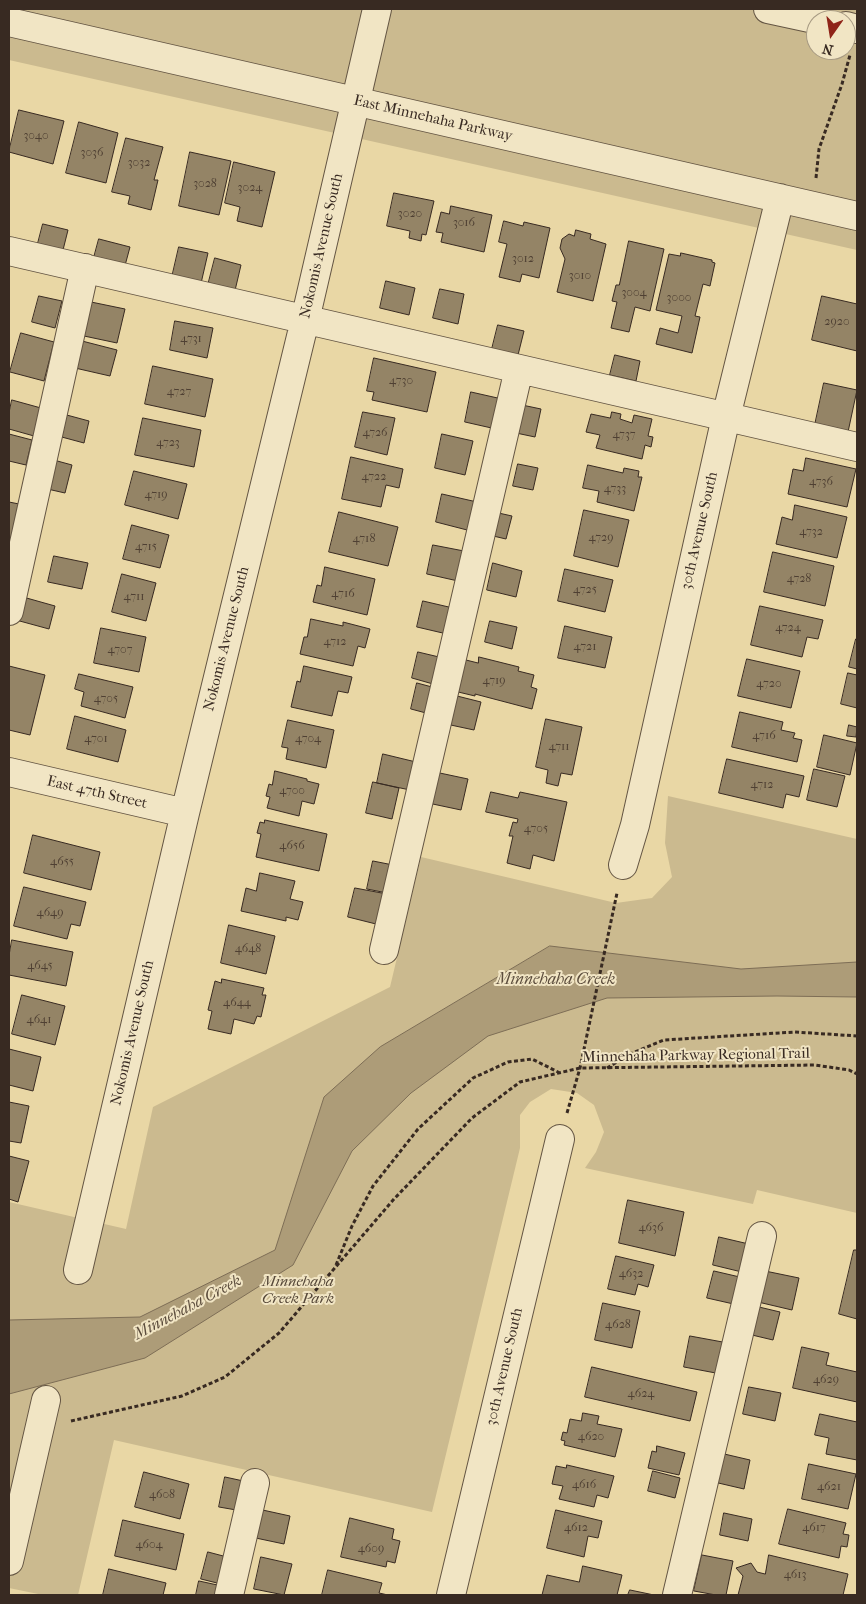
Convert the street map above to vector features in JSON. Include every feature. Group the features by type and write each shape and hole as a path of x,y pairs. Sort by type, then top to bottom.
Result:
{"street":[{"name":"Nokomis Avenue South","path":"78,1270 185,813 305,320 377,9"},
{"path":"768,9 806,17"},
{"name":"East Minnehaha Parkway","path":"9,22 857,216"},
{"name":"30th Avenue South","path":"623,865 635,825 726,417 780,198"},
{"path":"9,251 857,447"},
{"path":"9,610 86,268"},
{"path":"384,950 519,369"},
{"name":"East 47th Street","path":"9,772 185,813"},
{"name":"30th Avenue South","path":"451,1595 560,1139"},
{"path":"677,1595 762,1236"},
{"path":"9,1561 46,1400"},
{"path":"229,1595 255,1483"}],"path":[{"path":"816,186 819,149 849,60"},
{"path":"560,1139 580,1068 623,865"},
{"path":"606,1068 630,1054 664,1040 795,1032 857,1036"},
{"path":"334,1269 352,1226 373,1186 418,1129 474,1078 508,1062 532,1059 560,1073"},
{"name":"Minnehaha Parkway Regional Trail","path":"39,1432 74,1420 182,1396 225,1377 280,1333 394,1199 472,1118 520,1082 580,1068 815,1065 849,1070 857,1074"}],"green space":[{"path":"9,9 857,9 857,250 9,60"},
{"name":"Minnehaha Creek Park","path":"668,796 857,839 857,1213 757,1190 753,1204 585,1168 596,1152 604,1132 594,1105 577,1093 551,1089 530,1102 520,1115 520,1148 432,1512 114,1440 78,1595 43,1595 9,1588 9,1202 126,1229 153,1107 390,987 421,857 616,903 652,898 672,877 665,843"}],"water":[{"name":"Minnehaha Creek","path":"550,946 741,969 857,962 857,997 607,998 488,1036 411,1093 352,1151 293,1265 145,1358 9,1394 9,1320 140,1317 275,1250 324,1097 380,1047"}],"building":[{"path":"19,110 64,121 53,164 9,152"},
{"path":"79,122 118,133 106,183 66,173"},
{"path":"126,138 163,147 154,180 158,180 151,210 128,204 130,196 112,192"},
{"path":"190,152 231,161 219,215 179,206"},
{"path":"234,162 275,172 262,227 237,221 240,207 225,203"},
{"path":"394,193 434,201 426,235 422,234 421,241 409,238 410,231 387,226"},
{"path":"451,206 492,215 484,252 441,242 443,233 436,232 441,212 449,214"},
{"path":"504,221 523,226 524,222 550,228 539,278 522,274 520,282 499,277 507,244 499,242"},
{"path":"43,224 68,230 61,258 36,251"},
{"path":"576,230 591,234 590,239 606,244 593,301 557,292 565,259 560,248 562,239 569,234 574,236"},
{"path":"99,239 130,247 123,273 92,265"},
{"path":"629,241 664,249 650,311 635,307 629,332 611,328 617,302 612,301 616,285 619,285"},
{"path":"179,247 208,253 199,292 170,286"},
{"path":"681,253 712,260 715,263 710,286 703,284 695,316 700,317 692,353 656,344 660,328 678,333 682,316 656,310 669,254 680,256"},
{"path":"215,258 241,265 233,299 206,293"},
{"path":"386,281 415,288 409,315 380,308"},
{"path":"440,289 464,294 458,324 433,318"},
{"path":"39,296 62,301 55,328 32,322"},
{"path":"822,296 857,304 857,351 812,340"},
{"path":"91,302 125,309 117,343 84,336"},
{"path":"175,321 213,328 207,358 170,350"},
{"path":"498,325 524,331 517,359 491,353"},
{"path":"21,333 54,342 44,381 10,372"},
{"path":"82,341 117,350 110,376 75,368"},
{"path":"615,355 640,361 636,381 610,375"},
{"path":"374,358 436,372 427,412 372,400 374,392 367,391"},
{"path":"153,366 213,379 205,417 145,404"},
{"path":"824,383 857,390 848,432 815,425"},
{"path":"471,392 502,399 496,429 465,422"},
{"path":"12,400 41,408 34,436 9,429 9,413"},
{"path":"522,405 541,409 535,437 516,433"},
{"path":"363,412 395,418 387,455 355,447"},
{"path":"612,412 621,414 620,419 632,423 634,415 652,419 648,436 653,437 651,447 645,445 642,459 596,448 600,435 586,432 591,414 610,418"},
{"path":"63,414 89,421 84,443 58,436"},
{"path":"143,418 201,430 194,467 135,455"},
{"path":"9,434 32,440 26,465 9,461"},
{"path":"442,434 473,441 465,475 435,468"},
{"path":"351,457 403,469 399,488 386,485 381,507 342,499"},
{"path":"806,458 856,469 847,507 788,494 793,469 803,471"},
{"path":"50,459 72,465 65,493 43,488"},
{"path":"518,464 538,468 533,490 513,486"},
{"path":"588,465 623,473 624,468 639,471 638,477 642,477 634,511 597,502 599,491 583,488"},
{"path":"134,471 187,484 178,519 125,505"},
{"path":"442,494 477,502 471,531 436,522"},
{"path":"9,502 19,504 9,555"},
{"path":"795,505 847,517 837,558 776,544 782,517 792,520"},
{"path":"584,510 629,520 618,567 574,556"},
{"path":"339,512 398,527 388,566 329,552"},
{"path":"494,512 512,516 506,539 489,535"},
{"path":"132,525 169,535 160,568 123,559"},
{"path":"433,545 464,551 458,581 427,574"},
{"path":"773,552 834,566 825,606 764,592"},
{"path":"54,556 88,563 82,589 48,582"},
{"path":"493,563 522,571 516,597 487,590"},
{"path":"325,567 375,579 367,615 313,602 317,585 321,586"},
{"path":"565,569 613,580 605,612 558,601"},
{"path":"122,574 156,583 146,621 112,612"},
{"path":"23,597 55,606 49,629 16,620"},
{"path":"423,601 453,608 447,634 417,627"},
{"path":"760,606 823,620 818,639 807,637 802,657 751,645"},
{"path":"311,619 343,626 343,622 370,629 365,648 358,646 353,666 300,654 304,637 307,637"},
{"path":"490,621 517,627 512,649 485,642"},
{"path":"565,626 612,637 605,668 558,658"},
{"path":"101,628 146,637 139,672 94,663"},
{"path":"857,639 857,669 849,667"},
{"path":"418,652 439,657 433,684 412,678"},
{"path":"479,657 519,667 518,671 534,675 531,687 537,689 532,709 475,694 475,696 454,691 462,659 478,663"},
{"path":"747,659 800,671 791,708 738,696"},
{"path":"9,666 45,675 30,735 9,730"},
{"path":"304,666 352,677 348,693 338,691 332,716 291,707 297,681 300,682"},
{"path":"848,673 857,675 857,708 841,704"},
{"path":"79,674 133,687 125,718 81,706 84,692 75,689"},
{"path":"417,683 432,687 426,713 411,709"},
{"path":"453,695 481,702 474,730 446,724"},
{"path":"740,712 783,722 781,730 795,733 793,738 802,740 797,762 732,747"},
{"path":"75,716 126,730 118,762 67,749"},
{"path":"546,719 582,727 572,775 561,773 558,786 546,783 548,770 536,767"},
{"path":"288,720 334,730 326,768 286,759 288,748 282,747"},
{"path":"849,725 857,727 856,737 847,736"},
{"path":"824,735 857,743 850,775 817,767"},
{"path":"383,754 416,762 410,790 377,783"},
{"path":"727,759 804,776 799,797 786,794 783,808 719,793"},
{"path":"814,769 845,776 837,807 807,800"},
{"path":"275,771 319,784 314,804 302,801 299,816 267,808 270,797 266,796 269,784 272,785"},
{"path":"435,772 468,779 461,810 428,803"},
{"path":"373,782 399,788 392,819 366,813"},
{"path":"491,792 518,798 520,792 567,802 554,861 533,855 530,869 507,863 513,836 509,836 513,822 517,823 518,819 486,812"},
{"path":"265,820 327,834 319,871 256,857 261,834 257,833 260,822 264,823"},
{"path":"33,835 100,852 91,890 24,873"},
{"path":"373,861 393,865 387,893 367,889"},
{"path":"260,873 295,881 290,899 303,902 298,920 286,917 286,921 241,911 246,888 256,891"},
{"path":"24,887 86,902 80,926 71,924 67,939 14,926"},
{"path":"355,888 387,894 380,925 348,917"},
{"path":"229,925 275,936 266,974 221,963"},
{"path":"12,940 73,952 66,986 9,975 9,956"},
{"path":"222,979 264,988 262,995 266,995 261,1017 257,1016 254,1024 234,1019 231,1034 208,1029 212,1011 208,1010 215,981 221,983"},
{"path":"22,995 65,1006 55,1045 12,1034"},
{"path":"9,1049 41,1057 33,1091 9,1085"},
{"path":"9,1102 29,1106 21,1143 9,1141"},
{"path":"9,1156 29,1161 18,1202 9,1199"},
{"path":"628,1200 684,1212 675,1256 619,1243"},
{"path":"719,1237 753,1245 746,1273 713,1265"},
{"path":"854,1250 857,1250 857,1319 839,1314"},
{"path":"616,1256 654,1265 648,1287 638,1284 635,1295 608,1289"},
{"path":"714,1271 744,1278 738,1305 707,1298"},
{"path":"765,1271 799,1278 792,1310 758,1302"},
{"path":"603,1303 640,1311 632,1348 595,1340"},
{"path":"759,1307 780,1312 773,1340 752,1335"},
{"path":"690,1336 728,1343 721,1374 684,1367"},
{"path":"802,1347 829,1353 826,1365 857,1372 857,1402 793,1388"},
{"path":"592,1367 697,1392 690,1421 585,1397"},
{"path":"749,1387 781,1393 775,1421 743,1414"},
{"path":"583,1413 599,1416 597,1424 622,1429 615,1457 564,1445 565,1441 561,1440 563,1432 567,1433 570,1419 581,1421"},
{"path":"820,1414 857,1422 857,1460 826,1454 829,1438 815,1435"},
{"path":"657,1446 685,1453 679,1475 648,1468 652,1451 656,1452"},
{"path":"720,1453 750,1460 744,1489 714,1482"},
{"path":"809,1464 856,1474 848,1509 802,1499"},
{"path":"567,1465 614,1476 608,1498 597,1495 594,1507 559,1499 563,1486 552,1484 556,1466 566,1468"},
{"path":"653,1471 680,1478 675,1498 648,1491"},
{"path":"144,1472 189,1484 180,1519 135,1507"},
{"path":"225,1477 248,1482 242,1511 219,1507"},
{"path":"258,1509 290,1516 284,1544 251,1537"},
{"path":"788,1509 846,1523 843,1534 849,1535 847,1547 841,1546 839,1558 779,1544"},
{"path":"556,1510 602,1521 598,1538 588,1536 584,1557 547,1548"},
{"path":"724,1513 752,1519 748,1541 720,1535"},
{"path":"350,1518 394,1529 392,1539 400,1541 395,1563 387,1561 386,1567 341,1557"},
{"path":"123,1520 184,1534 176,1570 115,1556"},
{"path":"208,1552 227,1557 221,1584 201,1579"},
{"path":"702,1555 733,1561 726,1595 694,1591"},
{"path":"769,1555 848,1574 843,1595 738,1595 743,1576 736,1568 751,1563 757,1572 765,1574"},
{"path":"261,1557 292,1564 284,1595 254,1589"},
{"path":"583,1566 622,1575 617,1595 542,1595 547,1575 579,1582"},
{"path":"109,1569 166,1583 163,1595 103,1595"},
{"path":"328,1570 382,1583 379,1593 388,1595 322,1595"},
{"path":"199,1581 222,1586 220,1595 196,1595"},
{"path":"630,1590 654,1595 628,1595"}]}
